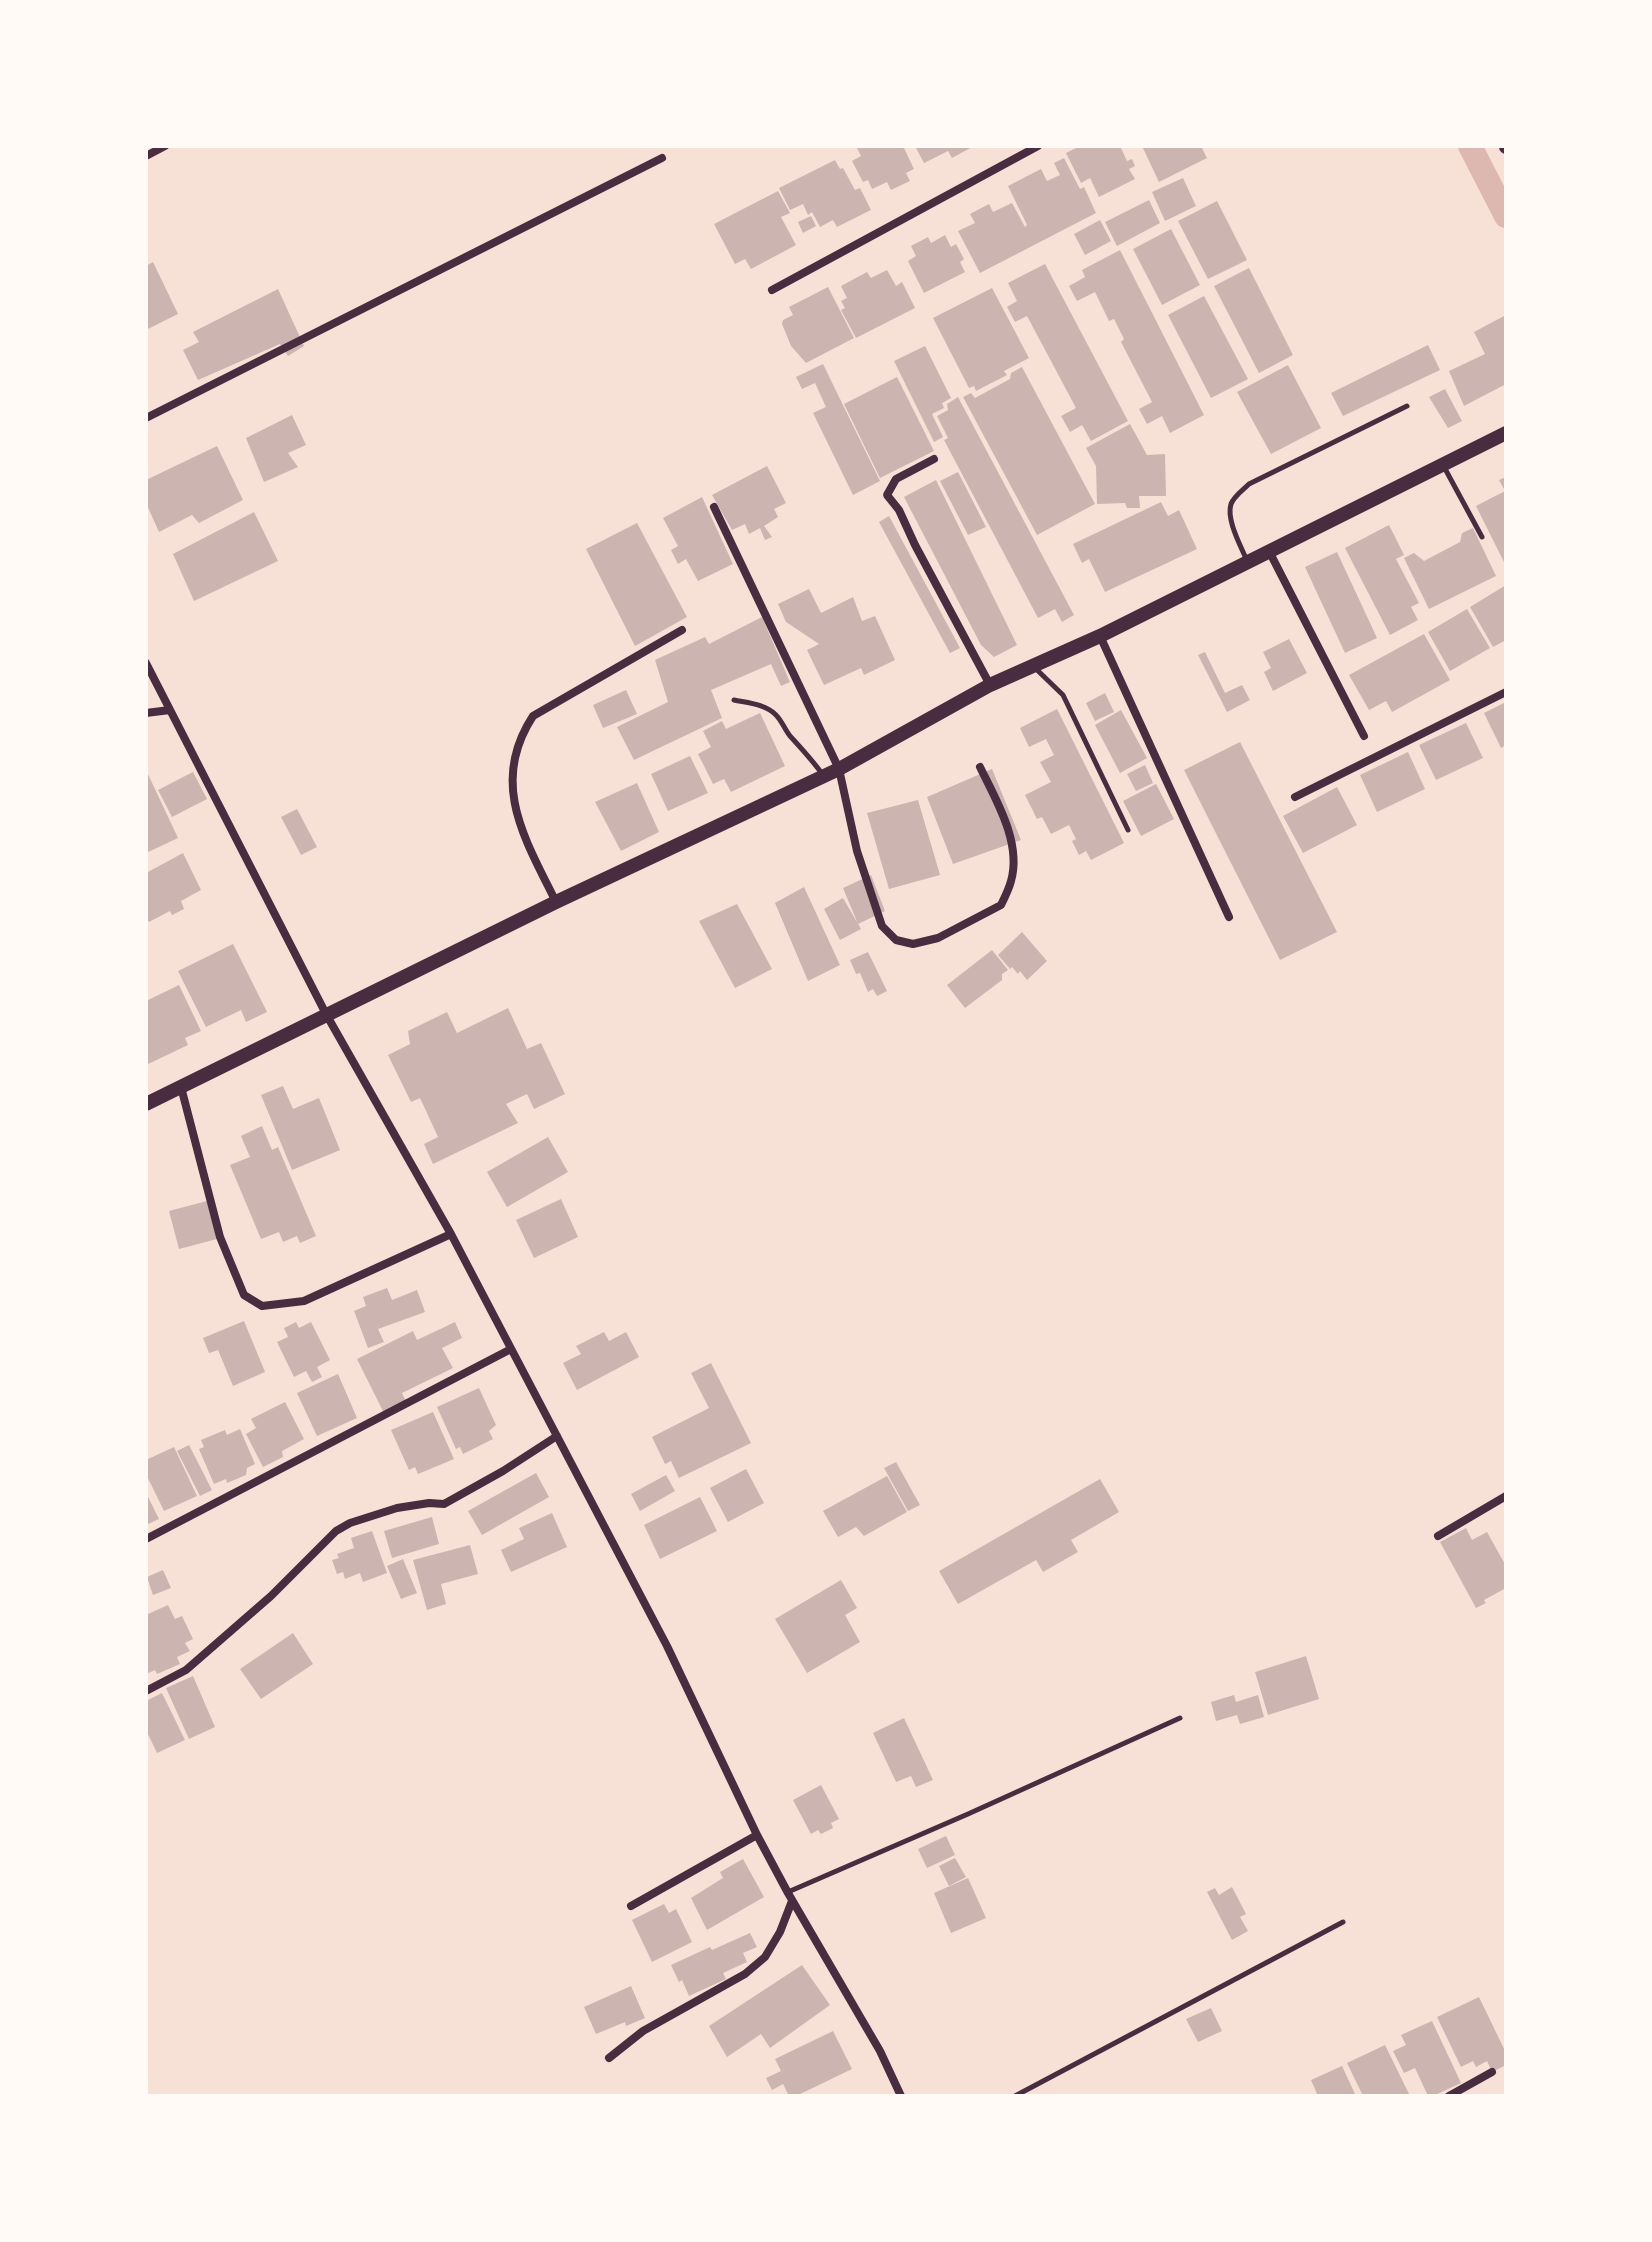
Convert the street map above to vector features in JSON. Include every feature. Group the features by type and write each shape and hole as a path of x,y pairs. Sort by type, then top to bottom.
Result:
{"street":[{"path":"146,156 165,146"},
{"path":"772,290 1038,146"},
{"path":"146,418 662,158"},
{"path":"146,1104 556,902 839,769 990,685 1100,636 1270,553 1506,433"},
{"path":"934,459 896,479 887,495 899,510 990,685"},
{"path":"714,507 839,769 857,851 882,926 896,940 913,944 938,938 1001,905 1012,879 1013,850 1002,811 980,767"},
{"path":"1270,553 1364,736"},
{"path":"556,902 521,830 513,798 513,768 520,736 533,716 682,630"},
{"path":"1100,636 1229,917"},
{"path":"146,663 326,1014 451,1234 667,1646 757,1835 880,2051 901,2096"},
{"path":"1295,797 1506,692"},
{"path":"146,713 170,710"},
{"path":"181,1087 220,1237 244,1295 262,1306 304,1301 451,1234"},
{"path":"146,1539 511,1349"},
{"path":"146,1691 186,1670 271,1596 336,1531 350,1523 397,1508 444,1504 557,1436"},
{"path":"1438,1536 1506,1496"},
{"path":"631,1906 757,1835"},
{"path":"609,2058 643,2031 745,1974 765,1957 780,1932 790,1897"},
{"path":"1449,2096 1492,2072"}],"lane":[{"path":"1248,562 1232,521 1230,507 1249,484 1407,406"},
{"path":"1443,464 1482,537"},
{"path":"1033,666 1063,695 1128,830"},
{"path":"734,700 756,704 777,716 823,776"},
{"path":"790,1897 1180,1718"},
{"path":"1015,2096 1343,1922"}],"building":[{"path":"856,146 903,146 914,169 906,173 910,181 891,190 887,182 872,189 868,180 863,182 852,161 861,156"},
{"path":"915,146 974,146 952,158 948,151 924,163"},
{"path":"1080,146 1120,146 1127,161 1132,159 1135,166 1129,169 1135,179 1099,197 1090,178 1081,183 1066,153"},
{"path":"1142,146 1201,146 1207,158 1159,182"},
{"path":"1064,158 1080,189 1084,187 1096,213 980,273 958,231 975,223 970,214 989,204 993,212 1012,203 1025,227 1027,225 1008,186 1041,169 1047,181 1060,175 1054,163"},
{"path":"835,160 855,190 860,188 871,210 837,227 833,220 820,227 812,212 808,215 803,204 790,210 779,188"},
{"path":"1183,178 1196,206 1165,221 1152,192"},
{"path":"778,191 790,213 781,217 796,245 751,269 745,259 735,264 714,224"},
{"path":"1149,200 1160,223 1117,246 1105,222"},
{"path":"1217,201 1247,260 1208,279 1178,221"},
{"path":"811,216 816,226 803,233 798,222"},
{"path":"1100,220 1111,241 1085,255 1074,234"},
{"path":"1171,229 1200,285 1162,305 1133,249"},
{"path":"945,235 951,247 956,244 964,259 960,262 965,272 924,293 908,261 916,256 911,246 928,237 931,243"},
{"path":"1120,250 1204,415 1170,433 1162,416 1147,424 1139,409 1152,402 1121,342 1124,339 1114,319 1109,321 1095,292 1077,301 1069,286 1085,277 1082,270"},
{"path":"153,262 178,314 146,330 146,266"},
{"path":"1045,264 1128,421 1091,441 1082,425 1070,432 1061,416 1076,408 1027,316 1015,322 1007,307 1017,301 1008,283"},
{"path":"1249,268 1293,355 1259,373 1214,286"},
{"path":"887,270 896,286 902,282 915,308 856,338 841,310 845,308 841,301 847,298 841,286 867,272 871,278"},
{"path":"828,287 854,338 806,363 791,346 783,320 793,315 789,307"},
{"path":"992,288 1029,358 1004,371 1007,375 976,391 974,386 969,388 933,318"},
{"path":"278,289 304,346 288,356 280,344 198,380 183,350 199,342 193,332"},
{"path":"1204,296 1248,379 1211,398 1168,315"},
{"path":"1506,315 1506,384 1464,406 1449,371 1485,354 1474,332"},
{"path":"1428,345 1440,370 1343,416 1331,393"},
{"path":"925,346 951,398 942,403 944,408 932,414 943,437 934,442 894,361"},
{"path":"823,364 880,481 853,495 813,413 826,407 815,383 802,389 796,377"},
{"path":"1288,365 1321,428 1271,454 1237,392"},
{"path":"1022,367 1095,504 1037,535 963,397 971,393 975,398 1010,379 1011,373"},
{"path":"897,377 934,451 880,478 844,404"},
{"path":"1445,389 1462,421 1448,428 1429,397"},
{"path":"958,397 1074,615 1062,622 1055,609 1038,618 944,440 948,438 937,416 948,410 947,404"},
{"path":"292,415 306,445 288,453 298,467 264,482 246,438"},
{"path":"1130,424 1147,455 1165,454 1166,496 1139,496 1140,508 1127,508 1125,503 1097,504 1096,466 1086,448"},
{"path":"217,446 243,500 199,523 192,515 159,532 146,503 146,480"},
{"path":"767,466 786,503 774,509 778,517 764,526 772,537 765,540 760,528 749,534 745,524 732,530 712,495"},
{"path":"958,472 986,527 968,535 940,481"},
{"path":"1506,477 1506,566 1476,506 1505,491 1499,480"},
{"path":"936,480 1017,645 994,657 981,645 904,497"},
{"path":"702,497 733,564 698,581 686,559 678,564 671,550 678,546 663,518"},
{"path":"1161,502 1168,516 1179,510 1197,549 1105,592 1089,559 1082,563 1073,544"},
{"path":"254,512 278,561 194,601 173,554"},
{"path":"889,516 960,648 950,653 879,522"},
{"path":"637,523 687,617 635,646 586,549"},
{"path":"1389,525 1404,555 1396,559 1419,603 1411,607 1418,620 1390,635 1345,548"},
{"path":"1473,528 1496,576 1429,609 1404,558 1414,553 1424,561 1460,542 1462,533"},
{"path":"1337,552 1377,638 1345,653 1305,567"},
{"path":"1506,585 1506,640 1493,647 1470,607"},
{"path":"809,589 821,613 853,597 862,621 875,616 895,660 864,675 861,668 824,685 807,650 819,644 786,622 778,604"},
{"path":"1467,609 1490,648 1450,671 1428,632"},
{"path":"762,617 790,682 781,686 771,664 711,690 722,718 634,760 617,727 668,702 655,660 705,637 709,644"},
{"path":"1424,634 1450,680 1392,712 1386,701 1369,710 1349,675"},
{"path":"1289,639 1307,673 1273,691 1264,672 1271,668 1263,652"},
{"path":"1205,652 1225,693 1242,685 1250,700 1227,712 1198,655"},
{"path":"626,690 637,714 603,728 593,705"},
{"path":"1105,693 1114,712 1095,721 1086,703"},
{"path":"1506,702 1506,745 1501,748 1484,713"},
{"path":"1057,709 1124,843 1091,860 1086,851 1079,855 1069,825 1051,834 1042,817 1037,819 1025,795 1051,782 1040,762 1054,755 1046,739 1029,747 1020,728"},
{"path":"1121,710 1147,758 1120,773 1095,725"},
{"path":"760,713 785,766 731,792 724,779 713,784 698,754 711,747 703,731 722,721 726,729"},
{"path":"1466,723 1483,758 1436,780 1419,745"},
{"path":"1240,742 1337,932 1280,960 1184,770"},
{"path":"1408,752 1425,789 1377,812 1360,775"},
{"path":"690,756 708,793 668,811 651,774"},
{"path":"1145,765 1153,783 1136,791 1127,774"},
{"path":"992,769 1021,840 953,864 927,797"},
{"path":"146,770 178,838 146,853"},
{"path":"193,772 207,799 172,817 158,790"},
{"path":"637,783 659,832 621,851 595,802"},
{"path":"1156,784 1174,819 1141,836 1123,801"},
{"path":"1337,787 1357,825 1303,853 1283,816"},
{"path":"918,800 940,875 889,889 867,813"},
{"path":"297,809 317,847 301,855 281,817"},
{"path":"183,853 201,890 181,901 184,909 172,915 170,911 149,922 146,918 146,873"},
{"path":"871,875 885,911 858,924 843,888"},
{"path":"804,887 840,965 808,981 775,903"},
{"path":"843,898 861,929 840,940 824,909"},
{"path":"737,904 772,969 735,988 699,921"},
{"path":"1022,932 1047,961 1027,980 1020,971 1018,974 1012,967 1010,969 998,955"},
{"path":"233,944 267,1012 246,1022 241,1010 206,1027 178,971"},
{"path":"992,950 1008,970 1002,974 1002,980 965,1008 947,985"},
{"path":"868,952 887,991 877,996 873,989 868,992 850,960"},
{"path":"179,985 201,1031 185,1038 188,1045 146,1065 146,1001"},
{"path":"508,1008 527,1049 541,1043 565,1094 534,1109 527,1094 506,1104 518,1123 433,1164 424,1144 438,1137 420,1098 411,1102 388,1055 410,1044 408,1031 447,1012 457,1033"},
{"path":"283,1086 293,1109 319,1098 340,1150 292,1170 261,1095"},
{"path":"262,1126 272,1150 278,1147 316,1236 300,1243 297,1236 283,1242 279,1232 261,1239 230,1165 250,1157 241,1136"},
{"path":"548,1137 568,1172 507,1207 487,1172"},
{"path":"561,1199 578,1237 534,1258 516,1220"},
{"path":"207,1201 217,1239 179,1249 169,1211"},
{"path":"387,1288 392,1300 417,1290 425,1312 378,1329 384,1342 368,1348 354,1311 366,1306 363,1297"},
{"path":"244,1321 265,1372 233,1386 218,1350 209,1353 203,1338"},
{"path":"296,1322 299,1328 311,1322 330,1360 317,1367 322,1377 312,1382 306,1371 294,1377 277,1342 288,1337 284,1328"},
{"path":"455,1322 462,1338 442,1348 453,1368 402,1393 406,1402 384,1413 357,1359 413,1331 417,1340"},
{"path":"604,1332 609,1341 626,1332 639,1357 577,1390 563,1363 581,1354 576,1346"},
{"path":"711,1363 751,1443 679,1478 671,1461 665,1464 652,1437 709,1408 691,1373"},
{"path":"338,1374 357,1418 317,1436 297,1393"},
{"path":"479,1388 496,1425 489,1431 493,1439 463,1454 460,1447 456,1449 437,1407"},
{"path":"285,1402 304,1439 282,1451 283,1457 263,1467 246,1434 256,1428 251,1419"},
{"path":"433,1412 454,1459 418,1474 415,1467 409,1470 391,1430"},
{"path":"240,1429 255,1464 247,1468 246,1475 227,1483 226,1479 214,1484 199,1449 204,1447 201,1440 225,1430 227,1435"},
{"path":"189,1445 212,1490 200,1496 177,1451"},
{"path":"174,1447 197,1496 164,1511 146,1474 146,1460"},
{"path":"896,1462 920,1505 908,1511 884,1468"},
{"path":"746,1469 764,1503 728,1522 710,1488"},
{"path":"536,1473 549,1497 482,1535 468,1511"},
{"path":"666,1475 675,1491 640,1511 631,1494"},
{"path":"887,1476 907,1512 864,1536 856,1527 838,1537 823,1511"},
{"path":"1100,1479 1119,1512 1071,1540 1078,1552 1043,1572 1036,1560 958,1604 939,1571"},
{"path":"146,1493 159,1519 146,1525"},
{"path":"700,1497 717,1531 660,1559 644,1525"},
{"path":"552,1513 567,1547 511,1572 501,1550 524,1539 519,1528"},
{"path":"432,1517 439,1544 392,1558 384,1531"},
{"path":"1466,1528 1472,1540 1487,1532 1506,1566 1506,1588 1476,1608 1440,1542"},
{"path":"372,1531 387,1573 363,1582 360,1573 345,1579 343,1572 337,1574 332,1560 339,1558 337,1554 354,1548 351,1538"},
{"path":"470,1545 478,1574 441,1584 446,1604 427,1610 413,1560"},
{"path":"403,1559 417,1593 401,1599 387,1566"},
{"path":"163,1570 171,1588 153,1595 147,1577"},
{"path":"841,1580 857,1608 845,1615 860,1642 807,1673 775,1619"},
{"path":"168,1605 175,1619 182,1616 193,1639 185,1643 190,1651 177,1657 180,1664 157,1674 155,1670 146,1674 146,1615"},
{"path":"293,1633 313,1664 261,1699 240,1669"},
{"path":"1306,1656 1319,1699 1268,1715 1255,1672"},
{"path":"193,1676 215,1727 189,1739 166,1688"},
{"path":"162,1693 185,1740 157,1753 146,1730 146,1701"},
{"path":"1234,1695 1236,1702 1258,1695 1264,1717 1240,1724 1237,1715 1216,1721 1211,1702"},
{"path":"904,1718 933,1780 916,1787 911,1776 896,1782 873,1733"},
{"path":"821,1785 839,1819 831,1823 833,1828 821,1834 818,1830 811,1834 793,1800"},
{"path":"946,1836 955,1855 927,1868 918,1849"},
{"path":"955,1858 966,1877 949,1886 939,1866"},
{"path":"743,1859 764,1897 707,1930 691,1898 723,1878 720,1872"},
{"path":"968,1878 986,1918 951,1933 934,1893"},
{"path":"1232,1887 1246,1914 1240,1917 1248,1931 1232,1940 1207,1892 1215,1888 1219,1895"},
{"path":"664,1904 669,1913 676,1909 692,1942 652,1962 632,1920"},
{"path":"750,1933 757,1947 743,1953 747,1962 723,1973 726,1979 689,1996 671,1965"},
{"path":"802,1965 830,2005 770,2048 761,2034 727,2057 709,2026"},
{"path":"631,1986 645,2018 626,2026 625,2022 596,2034 584,2007"},
{"path":"1479,1997 1506,2053 1506,2065 1492,2072 1487,2061 1476,2067 1473,2061 1461,2067 1437,2017"},
{"path":"1211,2008 1222,2031 1198,2042 1186,2019"},
{"path":"1432,2021 1461,2083 1428,2096 1415,2068 1404,2073 1393,2051 1406,2045 1401,2035"},
{"path":"833,2031 852,2069 796,2096 789,2096 783,2084 772,2090 766,2078 781,2071 775,2059"},
{"path":"1385,2045 1410,2096 1363,2096 1347,2063"},
{"path":"1342,2066 1356,2096 1318,2096 1311,2080"}],"waterway":[{"path":"1470,146 1506,216"}]}
